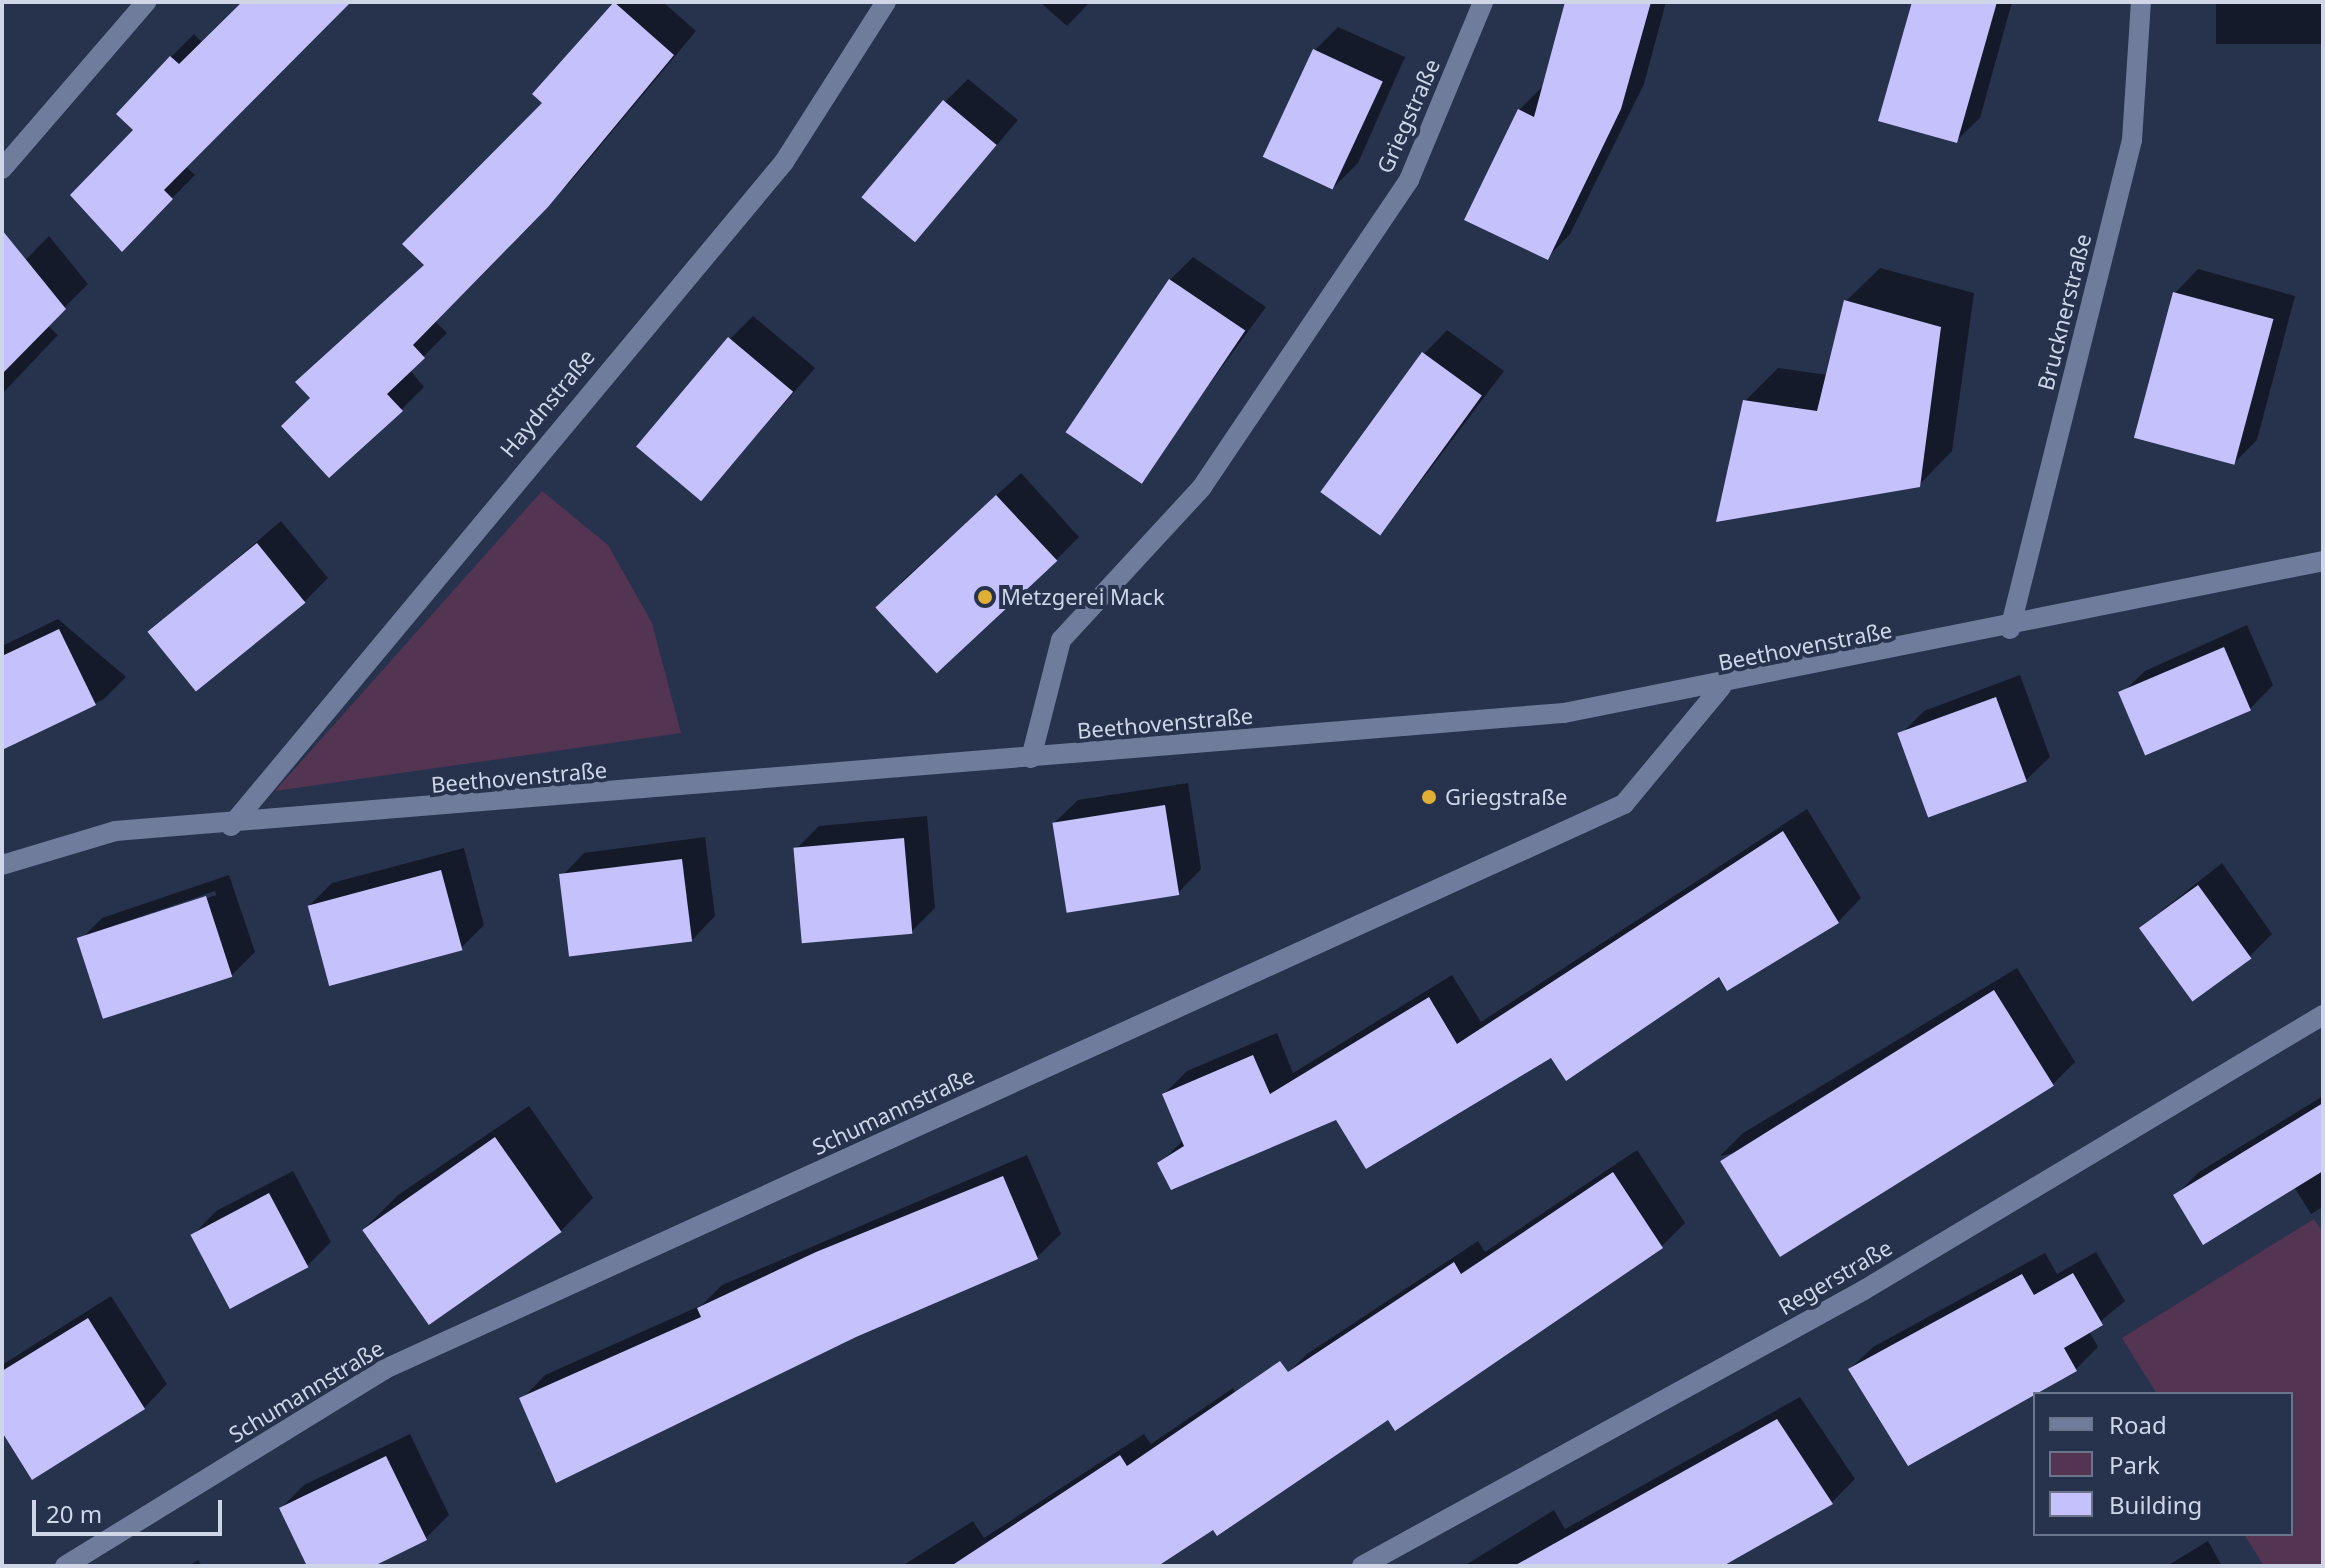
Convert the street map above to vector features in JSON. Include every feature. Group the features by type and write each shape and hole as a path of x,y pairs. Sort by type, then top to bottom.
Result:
{"street":[{"path":"2,169 146,2"},
{"name":"Haydnstraße","path":"231,826 784,162 886,2"},
{"name":"Griegstraße","path":"1031,758 1061,640 1202,487 1409,180 1483,2"},
{"name":"Brucknerstraße","path":"2010,629 2132,140 2141,2"},
{"name":"Beethovenstraße","path":"2,865 115,831 231,826 1564,713 1721,687 2010,629 2323,561"},
{"name":"Schumannstraße","path":"65,1566 385,1369 1624,804 1721,687"},
{"name":"Regerstraße","path":"1362,1566 1864,1290 2323,1015"}],"green space":[{"path":"542,491 608,545 652,623 681,733 275,791"},
{"path":"2314,1219 2323,1233 2323,1566 2264,1566 2245,1536 2293,1536 2293,1392 2156,1392 2122,1338"}],"building":[{"path":"242,2 351,2 164,190 173,199 122,252 70,195 133,130 116,114 170,56 179,64"},
{"path":"614,2 674,55 548,207 413,345 425,358 387,394 403,411 329,478 281,426 310,398 295,382 424,265 402,244 542,103 532,94"},
{"path":"1565,2 1651,2 1621,109 1548,260 1464,220 1518,109 1534,117"},
{"path":"1912,2 1997,2 1957,143 1878,121"},
{"path":"1313,49 1383,82 1332,189 1263,157"},
{"path":"943,100 997,145 915,242 861,197"},
{"path":"2,230 66,309 2,374"},
{"path":"1169,279 1245,330 1142,484 1066,432"},
{"path":"2173,292 2273,319 2234,465 2134,438"},
{"path":"1844,300 1941,327 1920,487 1716,522 1743,400 1817,411"},
{"path":"728,337 793,392 701,501 636,447"},
{"path":"1422,352 1482,395 1380,535 1320,492"},
{"path":"996,495 1057,561 937,673 875,608"},
{"path":"257,543 305,603 196,692 147,632"},
{"path":"59,629 96,705 2,750 2,656"},
{"path":"2224,647 2251,711 2145,755 2118,692"},
{"path":"1996,697 2027,782 1928,817 1897,733"},
{"path":"1165,805 1179,895 1067,913 1052,823"},
{"path":"1783,831 1839,923 1727,991 1719,977 1566,1081 1551,1058 1366,1169 1336,1120 1171,1190 1157,1163 1184,1146 1162,1094 1253,1055 1270,1094 1429,997 1457,1044"},
{"path":"904,838 912,934 802,943 793,848"},
{"path":"682,859 692,941 569,956 559,874"},
{"path":"441,870 462,950 329,986 308,906"},
{"path":"2198,885 2251,959 2192,1002 2139,928"},
{"path":"206,896 232,977 103,1019 77,938"},
{"path":"1994,990 2054,1086 1780,1257 1720,1161"},
{"path":"2323,1103 2323,1171 2203,1245 2173,1195"},
{"path":"495,1137 562,1232 429,1325 362,1230"},
{"path":"1613,1172 1663,1248 1395,1431 1388,1420 1217,1536 1213,1530 1158,1566 951,1566 1120,1455 1127,1466 1280,1361 1288,1372 1454,1262 1461,1274"},
{"path":"1003,1176 1038,1259 856,1337 556,1483 519,1398 701,1317 697,1308 816,1252"},
{"path":"269,1193 308,1267 230,1309 190,1235"},
{"path":"2073,1273 2103,1325 2064,1348 2077,1371 2040,1392 2033,1392 2033,1396 1908,1466 1848,1369 2022,1274 2034,1295"},
{"path":"88,1318 145,1409 32,1480 2,1432 2,1371"},
{"path":"1777,1419 1833,1504 1723,1566 1514,1566"},
{"path":"386,1456 427,1540 374,1566 307,1566 279,1508"}],"place":[{"name":"Metzgerei Mack","path":"985,597"},
{"name":"Griegstraße","path":"1429,797"}]}
